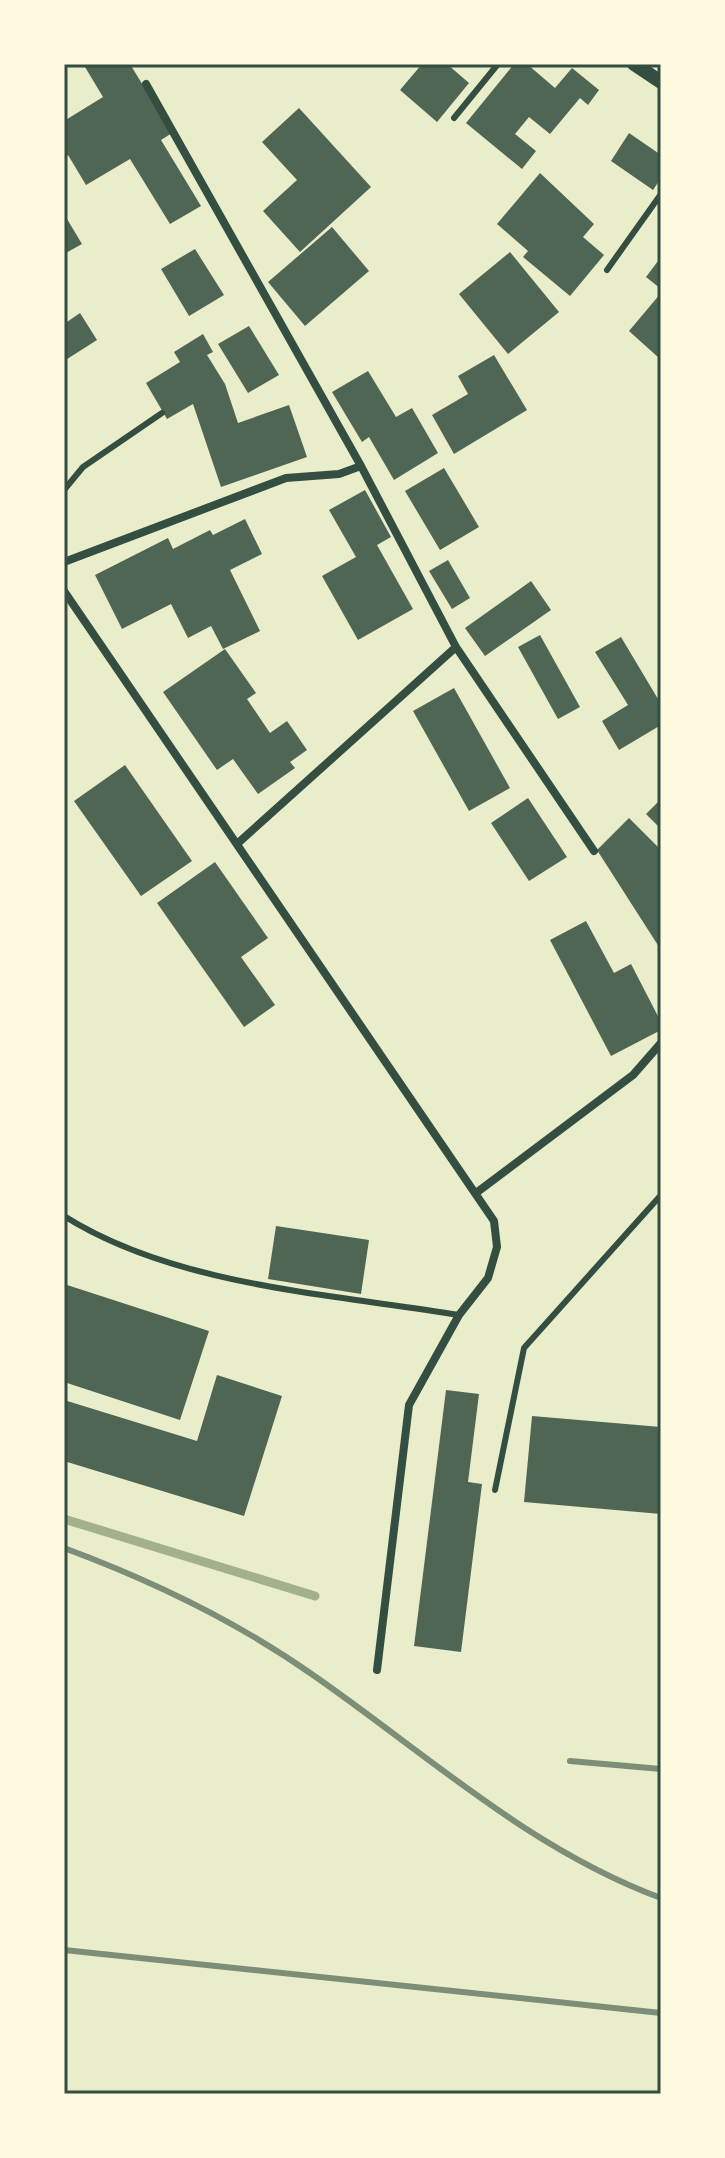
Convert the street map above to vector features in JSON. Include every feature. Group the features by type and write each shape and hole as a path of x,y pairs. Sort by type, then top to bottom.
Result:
{"street":[{"path":"634,64 661,81"},
{"path":"146,84 361,466 456,647 594,851"},
{"path":"64,562 286,478 339,474 361,466"},
{"path":"64,591 494,1221 497,1247 488,1278 459,1315 409,1405 377,1670"},
{"path":"237,844 456,647"},
{"path":"476,1193 633,1075 661,1043"}],"lane":[{"path":"454,118 498,64"},
{"path":"607,270 661,194"},
{"path":"64,490 83,467 162,413"},
{"path":"495,1490 524,1348 661,1195"},
{"path":"64,1216 96,1237 185,1271 459,1315"}],"building":[{"path":"89,64 130,64 172,133 161,140 201,206 170,224 130,159 86,185 68,155 64,158 64,121 103,97 85,67"},
{"path":"422,64 447,64 469,83 437,122 400,90"},
{"path":"514,64 527,64 555,88 572,68 599,90 588,105 580,98 550,134 529,117 515,134 536,151 522,169 466,123"},
{"path":"299,108 371,187 300,252 263,211 297,180 262,142"},
{"path":"629,133 661,155 661,178 653,190 611,161"},
{"path":"540,173 594,224 583,237 604,255 570,296 523,257 528,251 497,224"},
{"path":"64,214 82,244 64,254"},
{"path":"332,227 369,271 305,326 268,282"},
{"path":"195,249 224,295 189,316 161,269"},
{"path":"510,252 559,312 508,354 459,294"},
{"path":"661,257 661,289 646,277"},
{"path":"661,293 661,355 659,358 629,331"},
{"path":"80,313 97,340 64,361 64,324"},
{"path":"249,326 279,375 248,393 218,344"},
{"path":"203,334 213,352 207,355 225,384 238,423 289,405 307,457 221,487 193,404 167,419 146,383 180,362 174,352"},
{"path":"494,355 527,410 454,454 432,415 468,394 458,376"},
{"path":"368,371 396,417 412,408 438,453 394,480 369,437 362,442 332,392"},
{"path":"444,468 479,527 440,550 405,491"},
{"path":"365,490 391,537 377,545 413,609 358,640 322,576 356,557 329,510"},
{"path":"245,519 262,554 230,570 260,631 223,649 211,626 188,638 171,604 122,629 95,575 168,538 173,549 210,530 213,535"},
{"path":"448,560 470,598 452,609 429,571"},
{"path":"531,581 551,610 485,656 465,628"},
{"path":"540,635 580,707 558,719 518,647"},
{"path":"621,637 661,704 661,725 619,750 602,721 628,705 595,652"},
{"path":"225,649 256,693 247,699 270,733 287,721 307,750 290,762 295,768 258,794 233,759 217,770 163,692"},
{"path":"454,688 510,788 469,811 413,711"},
{"path":"125,765 192,861 141,896 74,801"},
{"path":"528,798 567,857 529,881 491,823"},
{"path":"661,799 661,829 646,814"},
{"path":"629,818 661,850 661,950 597,850"},
{"path":"215,862 268,938 241,957 275,1005 244,1027 157,903"},
{"path":"586,921 614,973 631,964 661,1022 661,1030 611,1056 550,940"},
{"path":"276,1226 369,1240 361,1294 268,1279"},
{"path":"64,1284 209,1331 180,1420 64,1382"},
{"path":"217,1375 282,1396 244,1516 64,1461 64,1400 197,1441"},
{"path":"446,1390 479,1394 468,1482 482,1484 461,1652 414,1646"},
{"path":"532,1416 661,1427 661,1514 524,1502"}],"waterway":[{"path":"64,1519 315,1596"}],"railway":[{"path":"64,1548 161,1588 254,1637 313,1675 523,1827 613,1878 661,1898"},
{"path":"570,1761 661,1769"},
{"path":"64,1950 661,2013"}]}
